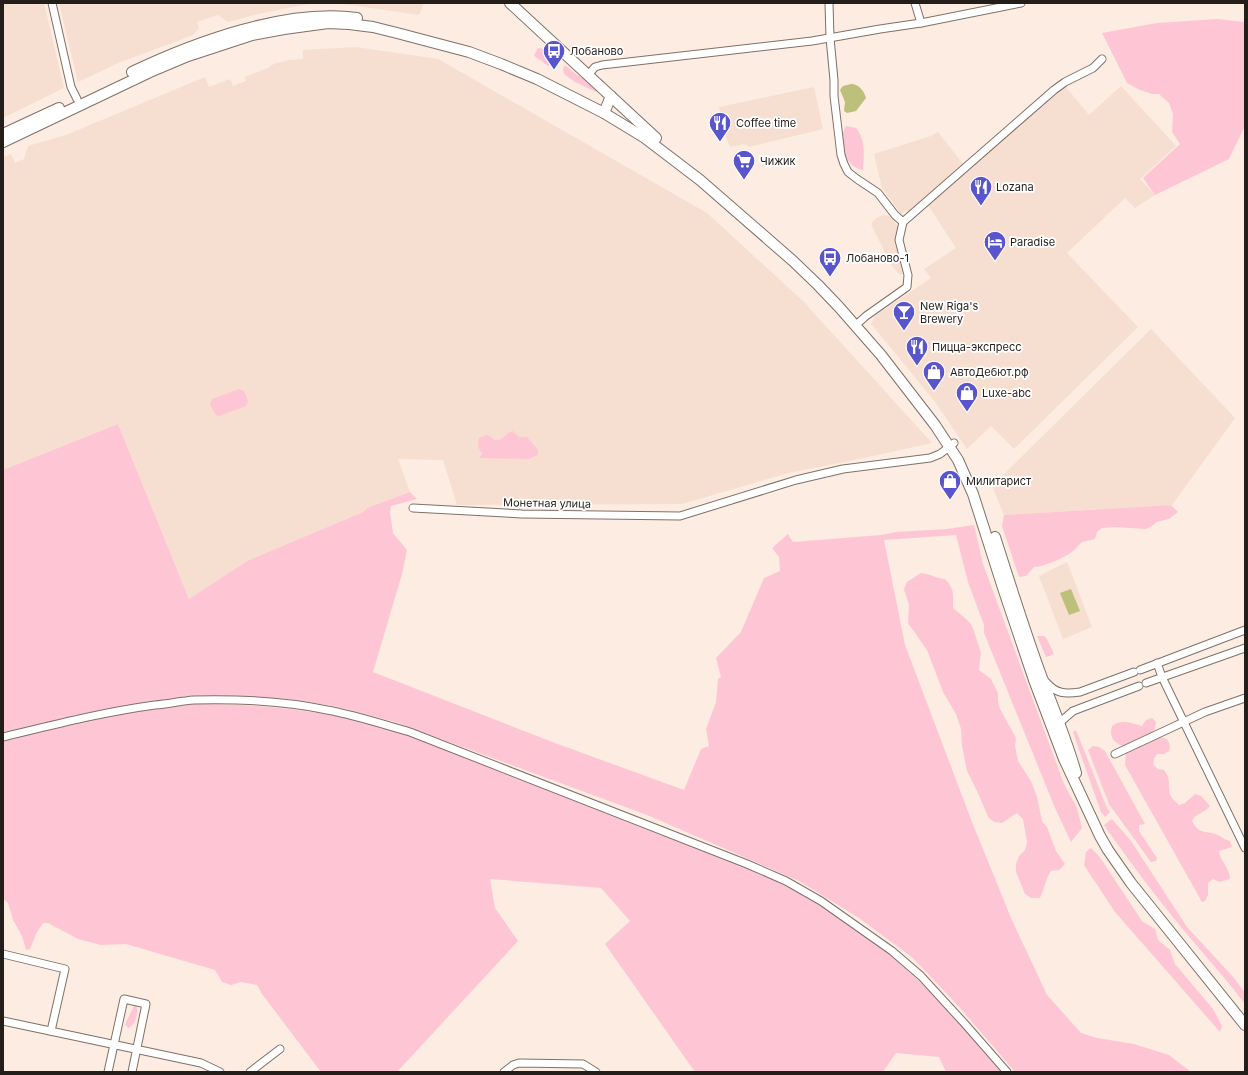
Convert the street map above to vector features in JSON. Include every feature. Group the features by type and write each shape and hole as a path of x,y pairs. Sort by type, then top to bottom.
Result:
{"main road":[{"path":"510,3 589,74 656,138"},
{"path":"3,134 147,65 218,37 283,21 307,17 328,16 374,21 468,45 501,56 540,73 605,111 656,138 672,149 707,178 798,257 823,281 925,401 970,472 987,514 1042,677 1056,726"},
{"path":"3,142 138,77 221,44 252,35 328,23 373,27 469,52 537,79 605,111 700,180 793,261 858,323"},
{"path":"605,111 611,96"},
{"path":"952,445 973,494 1004,591 1056,726 1072,757 1084,800 1100,836 1117,864 1245,1025"}],"street":[{"path":"52,3 71,87 77,99"},
{"path":"829,3 834,96 841,155 844,164 848,172 857,180 878,193 894,215 903,222"},
{"path":"915,3 921,23"},
{"path":"589,74 594,67 602,65 788,45 921,23 1021,3"},
{"path":"858,323 907,287 908,275 899,240 903,222 1054,90 1065,82 1093,68 1102,59"},
{"name":"Монетная улица","path":"413,508 522,514 680,516 796,480 843,470 930,458 940,454 952,445"},
{"path":"1042,677 1050,687 1056,691 1064,693 1080,692 1245,630"},
{"path":"1056,726 1073,711 1162,677 1245,648"},
{"path":"1157,663 1162,677 1245,848"},
{"path":"1115,754 1205,712 1245,699"},
{"path":"3,737 77,719 130,709 193,700 285,704 326,709 410,732 747,864 786,881 821,900 892,951 922,976 1007,1072"},
{"path":"3,954 65,969 51,1031"},
{"path":"108,1072 124,999 146,1004 132,1072"},
{"path":"3,1021 137,1048 201,1063 220,1072"},
{"path":"250,1072 280,1049"},
{"path":"504,1072 513,1065 519,1063 583,1064 596,1072"}],"shaded area":[{"path":"3,3 44,3 64,88 3,118"},
{"path":"59,3 314,3 258,14 228,22 218,15 197,22 199,28 193,35 118,63 78,82"},
{"path":"337,3 424,3 419,15"},
{"path":"1217,19 1245,22 1245,126 1229,159 1155,195 1143,178 1180,144 1172,132 1173,114 1169,103 1159,94 1152,94 1140,90 1127,83 1102,33 1157,23"},
{"path":"356,47 438,59 707,213 803,301 932,443 788,473 682,504 457,505 443,460 398,459 410,492 367,508 363,512 247,561 189,599 118,424 3,470 3,157 11,154 15,163 24,159 28,146 66,135 205,77 209,87 230,79 233,86 246,81 245,77 270,67 278,62 303,59 303,50"},
{"path":"538,48 543,49 549,56 557,60 556,64 549,66 536,57 534,55"},
{"path":"565,65 577,75 586,79 597,87 596,92 575,82 564,74 563,69"},
{"path":"851,84 861,88 866,98 856,111 847,113 844,111 845,102 840,90 843,86"},
{"path":"1065,86 1089,115 1121,86 1176,146 1140,179 1155,195 1135,208 1125,198 1067,253 1138,327 1014,449 991,426 967,449 935,402 871,324 875,316 931,278 924,269 956,248 928,205"},
{"path":"814,87 823,129 749,147 746,144 730,147 722,126 719,107"},
{"path":"846,126 856,128 863,143 863,170 851,164 844,152 842,138"},
{"path":"938,132 963,164 908,212 906,210 901,214 882,188 874,154 931,136"},
{"path":"884,215 892,218 898,229 897,251 905,272 900,275 891,265 871,224 876,218"},
{"path":"1151,329 1235,418 1172,505 1004,515 992,486"},
{"path":"239,389 244,391 248,400 246,406 219,416 216,415 210,405 212,399"},
{"path":"118,424 189,599 247,561 363,512 367,508 410,492 417,499 391,506 390,512 393,533 407,550 402,574 373,672 555,743 684,790 701,749 709,746 706,729 716,702 718,679 721,677 716,658 741,632 764,578 780,571 779,557 772,548 788,534 793,542 881,535 896,532 947,529 974,525 983,564 1064,784 1077,808 1082,828 1071,842 1055,808 984,633 984,625 968,582 956,535 884,540 905,645 972,822 1011,918 1047,995 1081,1033 1097,1038 1134,1044 1169,1055 1191,1072 1015,1072 961,1009 913,958 859,918 799,881 647,815 395,722 334,706 288,699 230,696 192,697 130,705 76,715 3,733 3,470"},
{"path":"513,431 519,437 527,437 538,450 538,455 529,459 479,458 482,454 478,447 479,438 487,435 494,440 498,440"},
{"path":"1171,505 1178,512 1169,519 1156,522 1146,529 1114,527 1102,528 1097,532 1095,539 1082,542 1065,556 1049,564 1034,567 1026,576 1019,577 1002,526 1004,515"},
{"path":"1067,562 1092,627 1063,639 1039,576"},
{"path":"921,573 945,579 952,589 953,608 971,624 981,653 979,670 991,679 998,693 1000,709 1016,738 1015,746 1018,761 1031,781 1037,797 1042,821 1047,827 1056,851 1065,864 1059,870 1051,871 1040,898 1031,898 1025,894 1016,872 1016,864 1019,856 1025,850 1027,842 1023,819 1017,813 1002,823 994,822 988,817 967,771 962,746 961,729 956,714 943,692 927,650 908,623 909,605 904,589 907,582"},
{"path":"1071,589 1080,611 1069,615 1060,593"},
{"path":"1037,636 1044,636 1047,639 1054,654 1046,657"},
{"path":"193,704 244,705 279,708 366,721 414,737 771,879 824,907 849,923 892,956 950,1012 1004,1072 946,1072 939,1057 896,1053 883,1072 695,1072 605,944 630,921 601,888 490,879 495,908 518,941 397,1072 321,1072 262,994 257,985 241,982 231,985 222,982 215,970 126,944 101,945 78,939 48,923 43,923 36,934 30,949 26,950 22,936 13,920 8,903 3,899 3,741 78,722 132,712"},
{"path":"1152,718 1156,722 1155,729 1151,733 1123,746 1114,741 1111,733 1112,726 1126,722 1142,726 1146,720"},
{"path":"1076,730 1107,808 1110,812 1105,817 1101,812 1073,732"},
{"path":"1162,737 1167,739 1170,745 1169,751 1164,754 1157,754 1153,765 1158,769 1164,770 1169,780 1169,791 1171,797 1179,805 1185,803 1195,794 1201,796 1210,806 1194,818 1192,821 1195,826 1201,831 1218,835 1230,841 1232,847 1219,851 1230,875 1230,879 1219,882 1213,879 1208,883 1208,895 1205,901 1202,902 1125,765 1126,753"},
{"path":"1093,746 1099,747 1105,751 1145,824 1139,825 1139,831 1157,858 1156,861 1151,862 1109,804 1088,750"},
{"path":"1112,819 1131,841 1187,927 1234,978 1245,993 1245,1004 1144,881 1104,825"},
{"path":"1091,848 1099,856 1142,921 1155,929 1158,940 1170,950 1175,964 1213,1009 1222,1026 1220,1032 1115,912 1084,865 1086,852"},
{"path":"135,1004 137,1011 136,1018 133,1024 128,1028 125,1024"}],"place":[{"name":"Лобаново","path":"554,70"},
{"name":"Coffee time","path":"720,142"},
{"name":"Чижик","path":"744,180"},
{"name":"Lozana","path":"981,206"},
{"name":"Paradise","path":"995,262"},
{"name":"Лобаново-1","path":"830,278"},
{"name":"New Riga's Brewery","path":"904,332"},
{"name":"Пицца-экспресс","path":"917,366"},
{"name":"АвтоДебют.рф","path":"934,392"},
{"name":"Luxe-abc","path":"967,412"},
{"name":"Милитарист","path":"950,500"}]}
